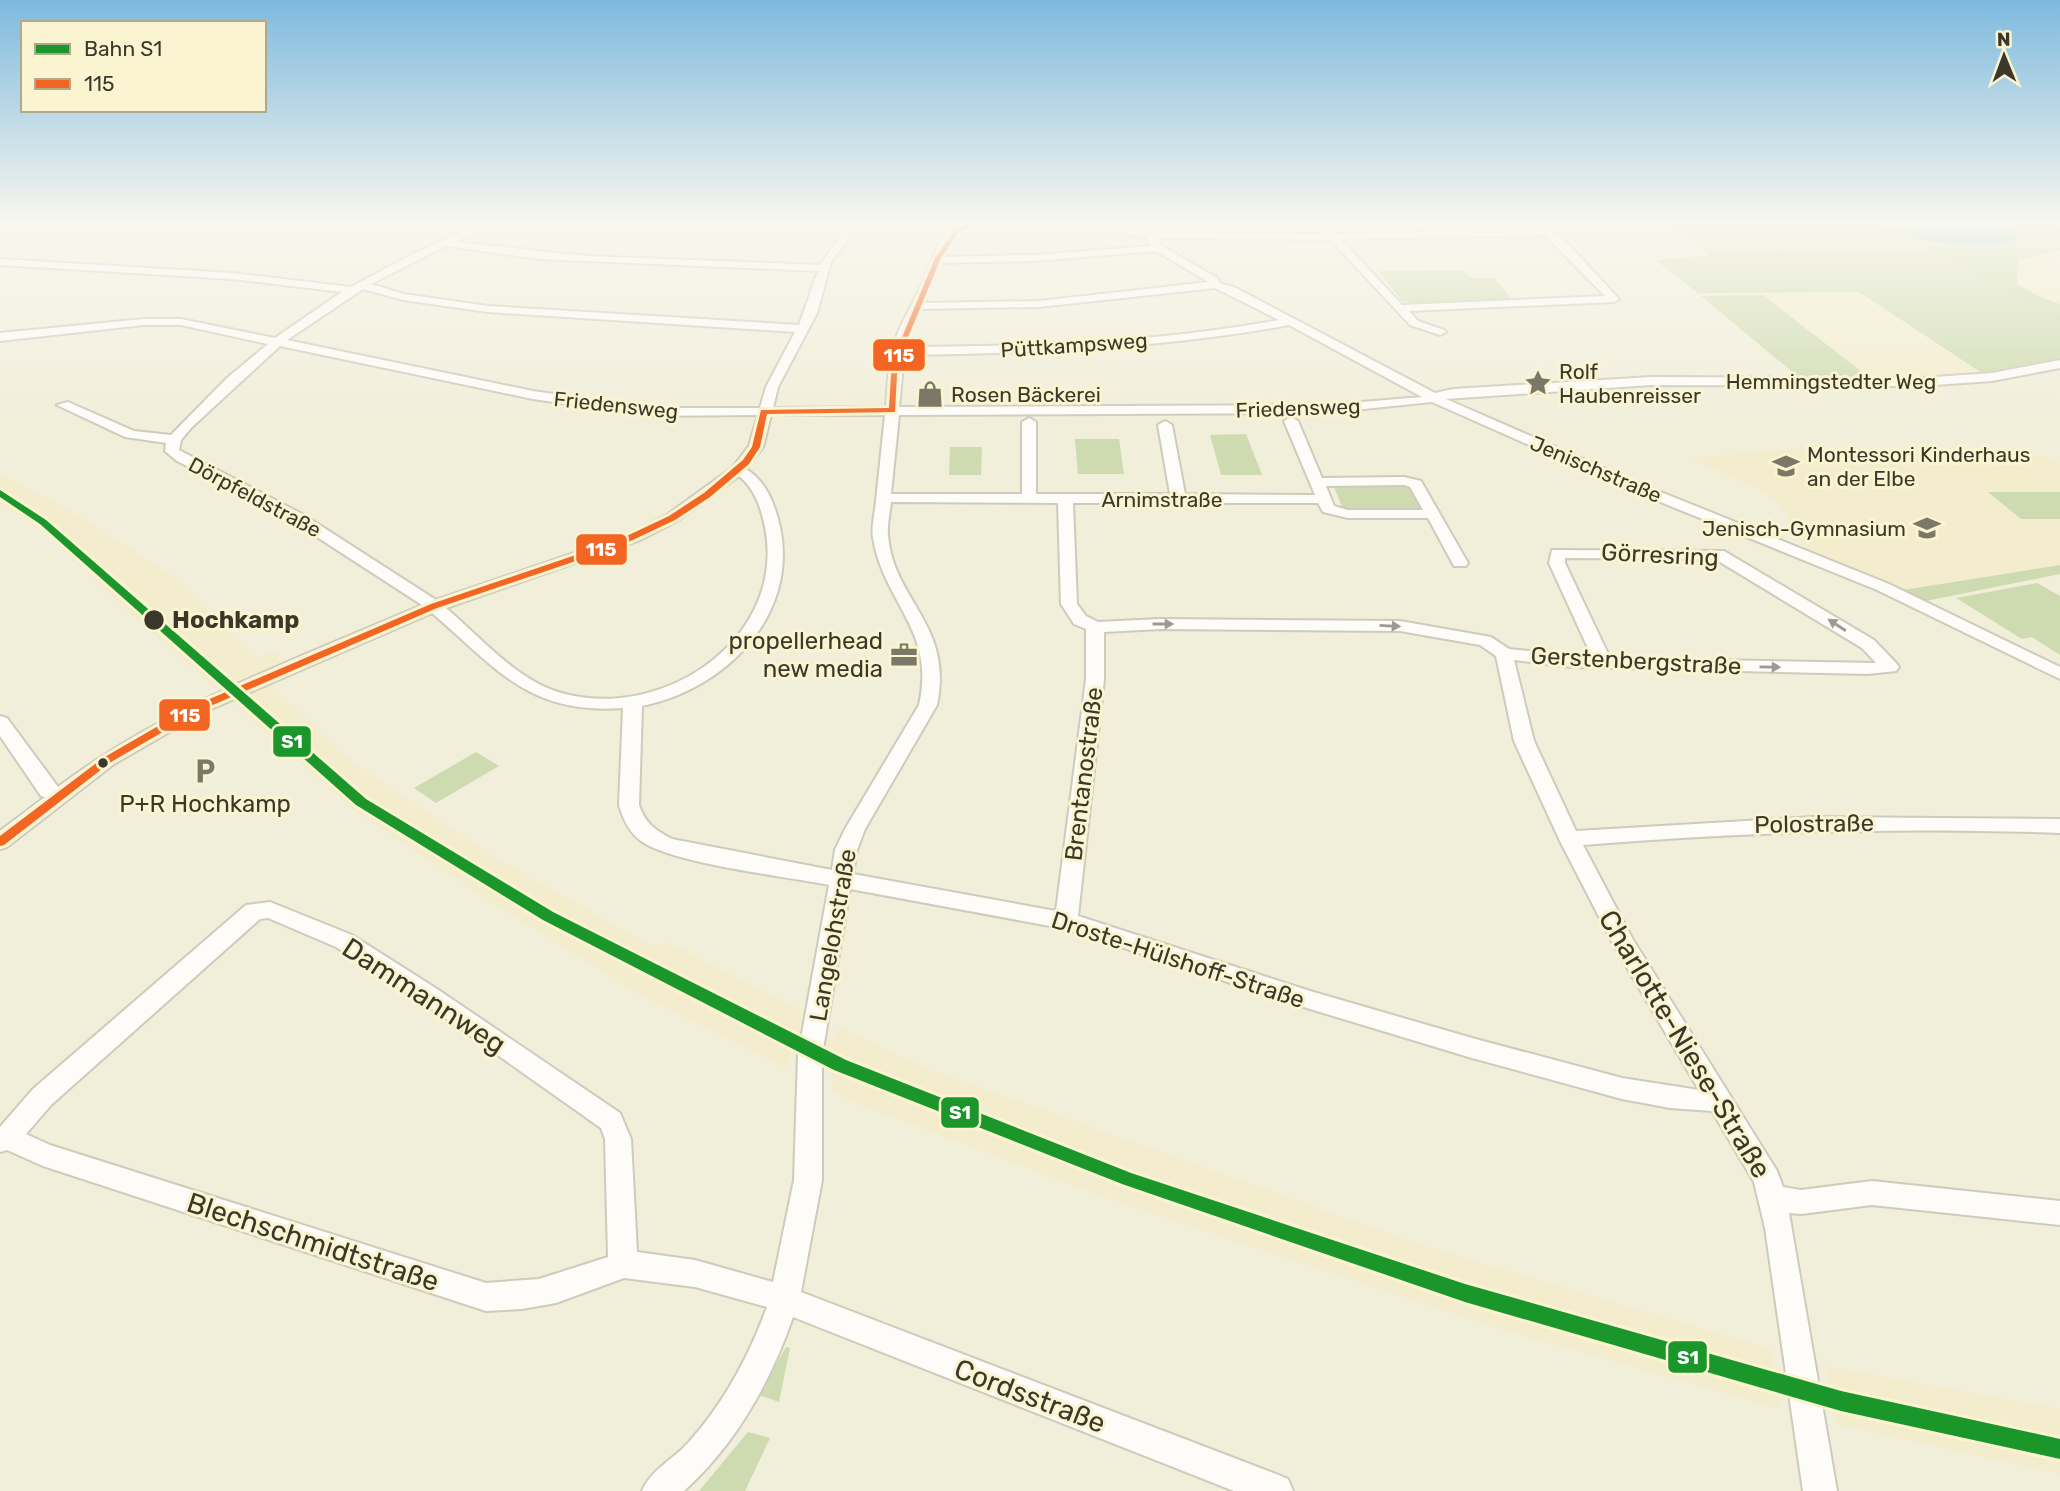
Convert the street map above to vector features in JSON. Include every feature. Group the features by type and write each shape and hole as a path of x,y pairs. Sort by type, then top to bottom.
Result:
{"street":[{"name":"Dörpfeldstraße","path":"352,291 275,342 240,372 174,439 171,446 177,456 282,509 434,606"},
{"path":"369,291 488,309 687,319 801,329"},
{"path":"0,842 107,760 195,709 434,606 635,537 672,518 738,470 756,447 764,412 777,376 813,308 817,291"},
{"name":"Langelohstraße","path":"659,1491 699,1455 742,1395 765,1354 784,1301 808,1180 808,1074 850,840 928,705 934,684 932,661 922,632 881,544 880,525 885,498 897,351 923,291"},
{"path":"918,306 1050,304 1167,291"},
{"name":"Jenischstraße","path":"1233,291 1434,398 1643,490 1883,587 2060,674"},
{"path":"1384,291 1419,326 1440,332"},
{"path":"1401,308 1614,299 1606,291"},
{"name":"Friedensweg","path":"0,337 162,321 190,324 593,405 660,413 1325,409 1434,398"},
{"name":"Püttkampsweg","path":"897,351 981,351 1073,346 1223,334 1291,321"},
{"name":"Hemmingstedter Weg","path":"1434,398 1453,393 1651,381 1868,384 1953,380 2060,364"},
{"path":"63,405 133,437 174,439"},
{"path":"1291,421 1322,499"},
{"path":"1029,422 1029,499"},
{"path":"1165,425 1178,498"},
{"path":"434,606 531,690 583,703 633,702 668,694 699,679 746,639 763,614 774,571 773,528 754,480 738,470"},
{"path":"1315,482 1410,482 1419,487 1460,563"},
{"name":"Arnimstraße","path":"885,498 1322,499 1328,509 1348,514 1433,513"},
{"path":"1065,499 1069,604 1080,620 1095,627"},
{"name":"Görresring","path":"1604,663 1557,563 1558,554 1718,554 1868,645 1890,667"},
{"name":"Gerstenbergstraße","path":"1095,627 1160,624 1400,626 1485,641 1504,654 1604,663 1868,669 1890,667"},
{"name":"Brentanostraße","path":"1066,921 1095,679 1095,627"},
{"name":"Charlotte-Niese-Straße","path":"1504,654 1514,708 1524,741 1569,839 1623,942 1754,1155 1774,1198 1820,1491"},
{"name":"Droste-Hülshoff-Straße","path":"633,702 629,805 633,819 647,835 688,850 1066,921 1271,990 1442,1041 1653,1094 1719,1101"},
{"path":"0,722 48,791 59,795"},
{"name":"Polostraße","path":"1569,839 1735,825 1831,822 2060,826"},
{"name":"Dammannweg","path":"4,1139 42,1097 254,911 270,910 344,941 429,995 611,1121 618,1139 623,1265"},
{"name":"Blechschmidtstraße","path":"4,1139 43,1154 486,1297 542,1293 579,1284 623,1265"},
{"path":"1774,1198 1801,1202 1872,1193 2060,1213"},
{"path":"623,1265 660,1265 784,1301"},
{"name":"Cordsstraße","path":"784,1301 1276,1491"}],"shaded area":[{"path":"2031,291 2060,291 2060,304"},
{"path":"1859,292 1982,373 1802,380 1698,293"},
{"name":"Jenisch-Gymnasium","path":"1784,450 1909,450 2045,456 2060,464 2060,565 1903,590 1805,548 1782,508 1762,491 1691,458"},
{"path":"0,474 79,516 171,575 255,658 273,651 283,660 259,674 357,765 501,861 650,945 670,943 806,1012 802,1025 835,1040 838,1027 928,1069 1428,1247 1771,1349 1780,1409 1487,1325 1120,1203 850,1101 832,1090 831,1071 792,1053 787,1069 637,993 489,901 358,813 113,598 42,529 0,504"},
{"path":"1826,1366 2060,1409 2060,1474 1836,1424"}],"green space":[{"path":"1394,291 1504,291 1513,301 1420,305 1402,301"},
{"path":"1695,291 2001,291 2060,325 2060,358 1982,373 1859,292 1698,293"},
{"path":"2001,291 2029,291 2060,304 2060,325"},
{"path":"1763,295 1871,379 1802,380 1701,296"},
{"path":"1246,434 1262,475 1221,475 1210,435"},
{"path":"1075,439 1119,439 1124,474 1078,474"},
{"path":"950,447 982,447 981,475 949,475"},
{"path":"1404,484 1414,487 1424,509 1347,510 1342,507 1334,487 1336,485"},
{"path":"1988,492 2060,492 2060,519 2021,519"},
{"path":"2060,565 2060,574 1926,601 1903,590"},
{"path":"2037,583 2060,596 2060,655 2032,637 2022,639 1956,598"},
{"path":"476,752 499,766 436,803 414,788"},
{"path":"786,1347 790,1348 779,1402 759,1395"},
{"path":"748,1432 770,1438 745,1491 699,1491"}],"rail line":[{"name":"S1","path":"0,493 43,522 361,802 548,916 840,1065 1128,1179 1465,1293 1841,1401 2060,1449"}],"transit line":[{"name":"115","path":"892,410 894,375 901,347 924,291"},
{"name":"115","path":"764,412 892,410"},
{"name":"115","path":"0,842 107,760 195,709 434,606 617,544 672,518 707,495 746,462 756,447 764,412"}],"place":[{"name":"Rolf Haubenreisser","path":"1538,383"},
{"name":"Rosen Bäckerei","path":"930,394"},
{"name":"Montessori Kinderhaus an der Elbe","path":"1786,466"},
{"name":"Jenisch-Gymnasium","path":"1927,528"},
{"name":"Hochkamp","path":"154,620"},
{"name":"propellerhead new media","path":"904,655"},
{"name":"P+R Hochkamp","path":"205,771"}]}
